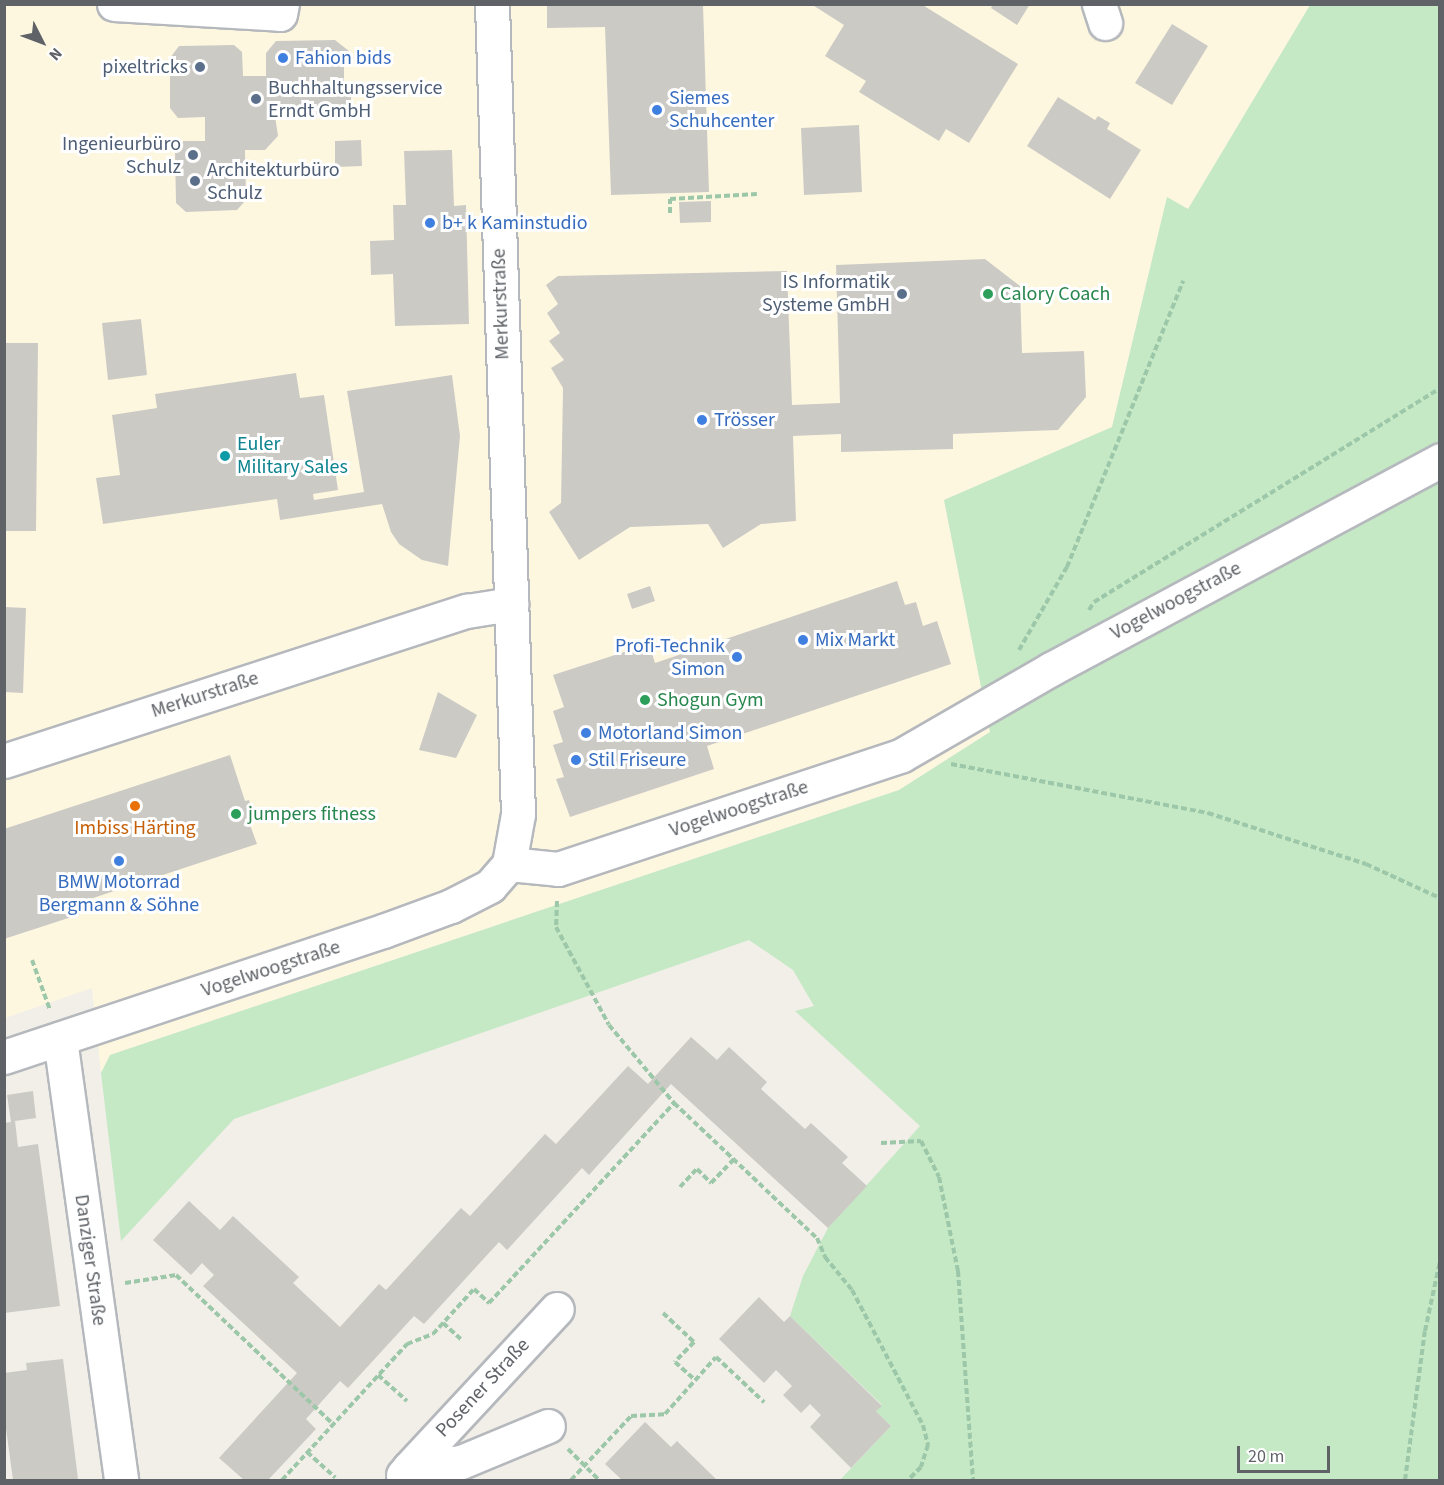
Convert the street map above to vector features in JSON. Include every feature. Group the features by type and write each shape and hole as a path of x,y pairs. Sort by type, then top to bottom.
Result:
{"street":[{"path":"114,4 280,14 282,4"},
{"name":"Merkurstraße","path":"492,5 518,814 509,864"},
{"name":"Vogelwoogstraße","path":"4,1057 383,931 441,909 490,886 509,864 558,869 902,755 1051,669 1440,460"},
{"name":"Merkurstraße","path":"4,761 467,611 511,604"},
{"name":"Danziger Straße","path":"60,1039 120,1480"},
{"name":"Posener Straße","path":"403,1474 557,1309"},
{"name":"Posener Straße","path":"403,1474 461,1462 548,1426"}],"path":[{"path":"670,213 669,199 757,194"},
{"path":"1014,657 1067,567 1183,281"},
{"path":"1088,611 1094,602 1440,388"},
{"path":"902,755 1208,813 1366,864 1440,898"},
{"path":"557,901 556,927 609,1025 674,1102 818,1238 825,1257 852,1290 923,1425 928,1445 921,1467 908,1480"},
{"path":"32,960 60,1039"},
{"path":"282,1480 407,1344 433,1334 474,1289 489,1303 674,1102"},
{"path":"881,1143 921,1141 939,1177 958,1271 973,1480"},
{"path":"680,1187 697,1169 711,1183 734,1159"},
{"path":"1405,1480 1425,1331 1440,1261"},
{"path":"121,1284 176,1275 333,1424"},
{"path":"663,1313 694,1342 675,1362 695,1380"},
{"path":"443,1323 462,1340"},
{"path":"571,1480 631,1416 665,1414 716,1357 765,1402"},
{"path":"378,1375 407,1401"},
{"path":"548,1426 599,1480"},
{"path":"308,1452 335,1477"}],"shaded area":[{"path":"4,5 1439,5 1188,209 1167,198 1112,427 944,500 990,732 899,790 110,1055 101,1073 92,988 5,1018"}],"green space":[{"path":"1310,5 1439,5 1439,1480 840,1480 891,1426 876,1411 882,1405 790,1316 803,1276 828,1228 920,1126 795,1011 814,1006 793,970 749,940 234,1119 121,1241 101,1073 110,1055 899,790 990,732 944,500 1112,427 1167,197 1188,209"}],"building":[{"name":"Siemes Schuhcenter","path":"547,4 703,4 709,192 611,195 605,27 547,28"},
{"path":"811,4 921,4 1018,64 969,143 946,129 939,141 859,92 866,81 825,56 844,25"},
{"path":"993,4 1030,4 1017,25 991,8"},
{"path":"1172,24 1208,46 1172,105 1135,83"},
{"path":"335,40 349,51 349,67 344,67 344,84 351,84 351,103 340,115 275,116 278,136 265,150 245,150 246,200 237,210 186,212 176,203 175,151 183,141 205,141 205,117 178,118 170,108 170,58 179,46 234,45 242,52 243,76 266,76 266,53 276,41"},
{"path":"1058,97 1095,120 1098,116 1110,123 1107,129 1141,150 1110,199 1027,146"},
{"path":"859,125 862,192 804,195 801,128"},
{"path":"361,140 362,166 335,167 335,141"},
{"name":"b+ k Kaminstudio","path":"452,150 454,206 466,205 469,324 395,326 393,274 371,275 370,241 394,240 393,205 406,205 404,151"},
{"path":"711,201 711,222 680,223 679,202"},
{"name":"Trösser","path":"985,259 1020,286 1022,353 1084,351 1086,397 1058,430 953,434 953,449 841,452 841,434 793,436 796,521 761,524 723,548 708,524 630,527 579,560 549,512 561,503 563,388 551,368 564,360 549,341 560,333 547,313 558,304 546,285 558,276 787,271 792,405 840,403 836,265"},
{"path":"141,319 147,375 108,380 102,323"},
{"path":"4,343 38,343 36,531 4,531"},
{"name":"Euler Military Sales","path":"296,373 300,398 324,395 338,490 313,494 314,500 364,492 347,391 452,375 460,436 448,566 422,560 399,544 391,532 382,504 280,520 277,499 103,524 96,478 120,475 112,415 157,408 155,394"},
{"path":"897,581 905,605 916,602 923,626 937,621 951,664 707,746 714,769 570,817 556,779 564,777 553,745 563,742 553,711 564,707 553,675 649,644 655,663"},
{"path":"650,586 655,601 632,609 627,594"},
{"path":"4,607 26,608 23,693 4,692"},
{"path":"438,692 477,715 456,758 419,750"},
{"path":"230,755 245,801 249,800 255,820 249,822 257,844 84,901 87,912 4,939 4,829"},
{"path":"691,1037 717,1060 729,1047 767,1082 761,1089 805,1129 811,1123 848,1157 842,1163 867,1186 828,1228 671,1084 589,1175 582,1168 507,1250 499,1242 424,1324 414,1316 348,1388 340,1381 306,1419 316,1429 268,1480 244,1480 219,1458 297,1373 203,1286 214,1275 202,1263 191,1275 153,1240 189,1201 220,1230 233,1216 299,1277 293,1283 340,1327 379,1284 386,1290 461,1208 470,1216 545,1134 556,1144 628,1066 648,1084"},
{"path":"33,1091 36,1118 15,1121 18,1147 38,1144 60,1306 4,1313 4,1123 11,1122 7,1095"},
{"path":"759,1297 784,1322 790,1316 882,1406 876,1411 891,1426 851,1468 810,1427 821,1415 810,1404 801,1413 783,1395 792,1386 776,1370 764,1383 719,1339"},
{"path":"63,1359 78,1479 13,1480 4,1414 4,1373 27,1370 26,1363"},
{"path":"645,1422 671,1447 677,1441 717,1480 622,1480 605,1464"}],"place":[{"name":"Fahion bids","path":"283,58"},
{"name":"pixeltricks","path":"200,67"},
{"name":"Buchhaltungsservice Erndt GmbH","path":"256,99"},
{"name":"Siemes Schuhcenter","path":"657,110"},
{"name":"Ingenieurbüro Schulz","path":"193,155"},
{"name":"Architekturbüro Schulz","path":"195,181"},
{"name":"b+ k Kaminstudio","path":"430,223"},
{"name":"IS Informatik Systeme GmbH","path":"902,294"},
{"name":"Calory Coach","path":"988,294"},
{"name":"Trösser","path":"702,420"},
{"name":"Euler Military Sales","path":"225,456"},
{"name":"Mix Markt","path":"803,640"},
{"name":"Profi-Technik Simon","path":"737,657"},
{"name":"Shogun Gym","path":"645,700"},
{"name":"Motorland Simon","path":"586,733"},
{"name":"Stil Friseure","path":"576,760"},
{"name":"Imbiss Härting","path":"135,806"},
{"name":"jumpers fitness","path":"236,814"},
{"name":"BMW Motorrad Bergmann & Söhne","path":"119,861"}]}
